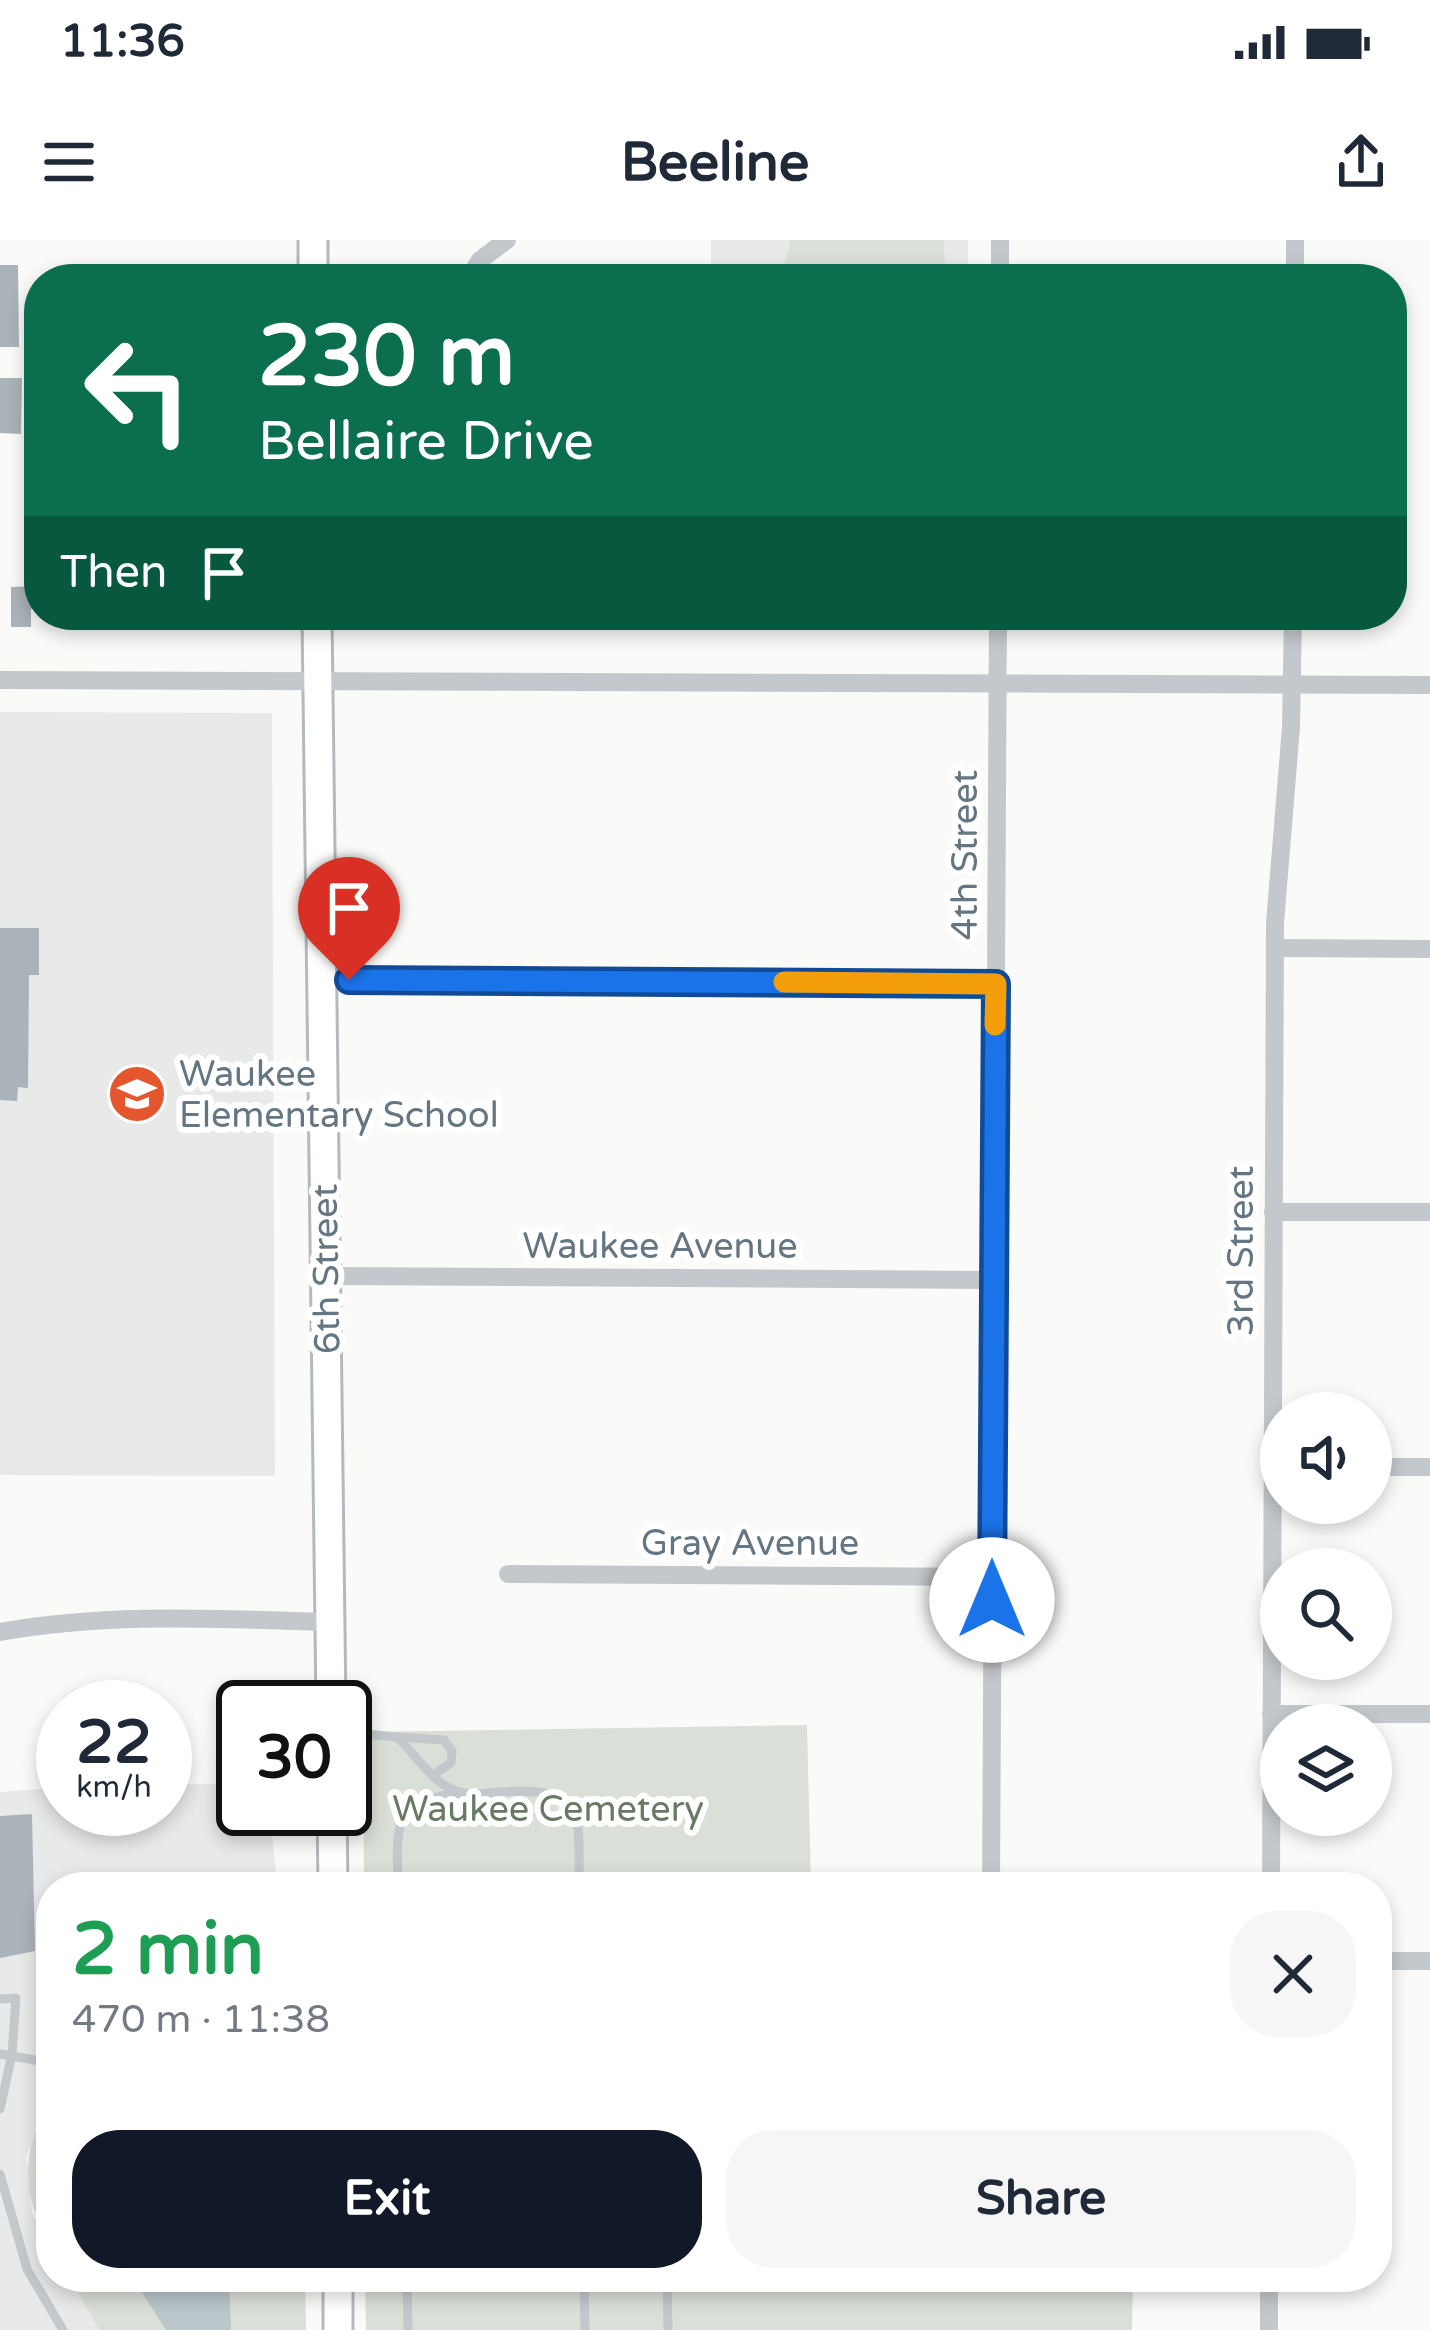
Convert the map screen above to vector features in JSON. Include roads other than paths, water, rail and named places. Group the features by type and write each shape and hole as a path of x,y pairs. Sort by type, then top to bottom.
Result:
{"main road":[{"name":"6th Street","path":"317,630 331,1680"},
{"path":"332,1836 333,1872"},
{"path":"338,2292 338,2330"}],"street":[{"path":"480,264 492,248 507,240"},
{"name":"4th Street","path":"991,1872 998,630"},
{"name":"3rd Street","path":"1276,1392 1275,948 1293,630"},
{"path":"0,680 1430,685"},
{"path":"1275,948 1430,949"},
{"path":"322,980 996,984"},
{"path":"1274,1212 1430,1212"},
{"name":"Waukee Avenue","path":"326,1276 994,1280"},
{"path":"1392,1467 1430,1467"},
{"name":"3rd Street","path":"1271,1704 1276,1524"},
{"name":"Gray Avenue","path":"508,1574 992,1576"},
{"path":"0,1632 43,1624 137,1619 330,1622"},
{"path":"1392,1714 1430,1714"},
{"name":"3rd Street","path":"1271,1836 1271,1872"},
{"path":"1392,1961 1430,1961"},
{"path":"1269,2292 1269,2330"}],"lane":[{"path":"372,1735 443,1740 452,1751 451,1763 433,1775"},
{"path":"397,1737 433,1775 463,1794"},
{"path":"399,1872 401,1823 411,1807 427,1797 545,1790 562,1797 575,1810 579,1872"},
{"path":"0,1999 16,1998 0,2109"},
{"path":"6,2054 36,2060"},
{"path":"0,2174 27,2269 36,2284"},
{"path":"41,2292 63,2330"},
{"path":"407,2292 408,2330"},
{"path":"584,2292 585,2330"},
{"path":"667,2292 668,2330"}],"place":[{"name":"Waukee Elementary School","path":"137,1094"}],"park label":[{"name":"Waukee Cemetery","path":"548,1808"}]}
